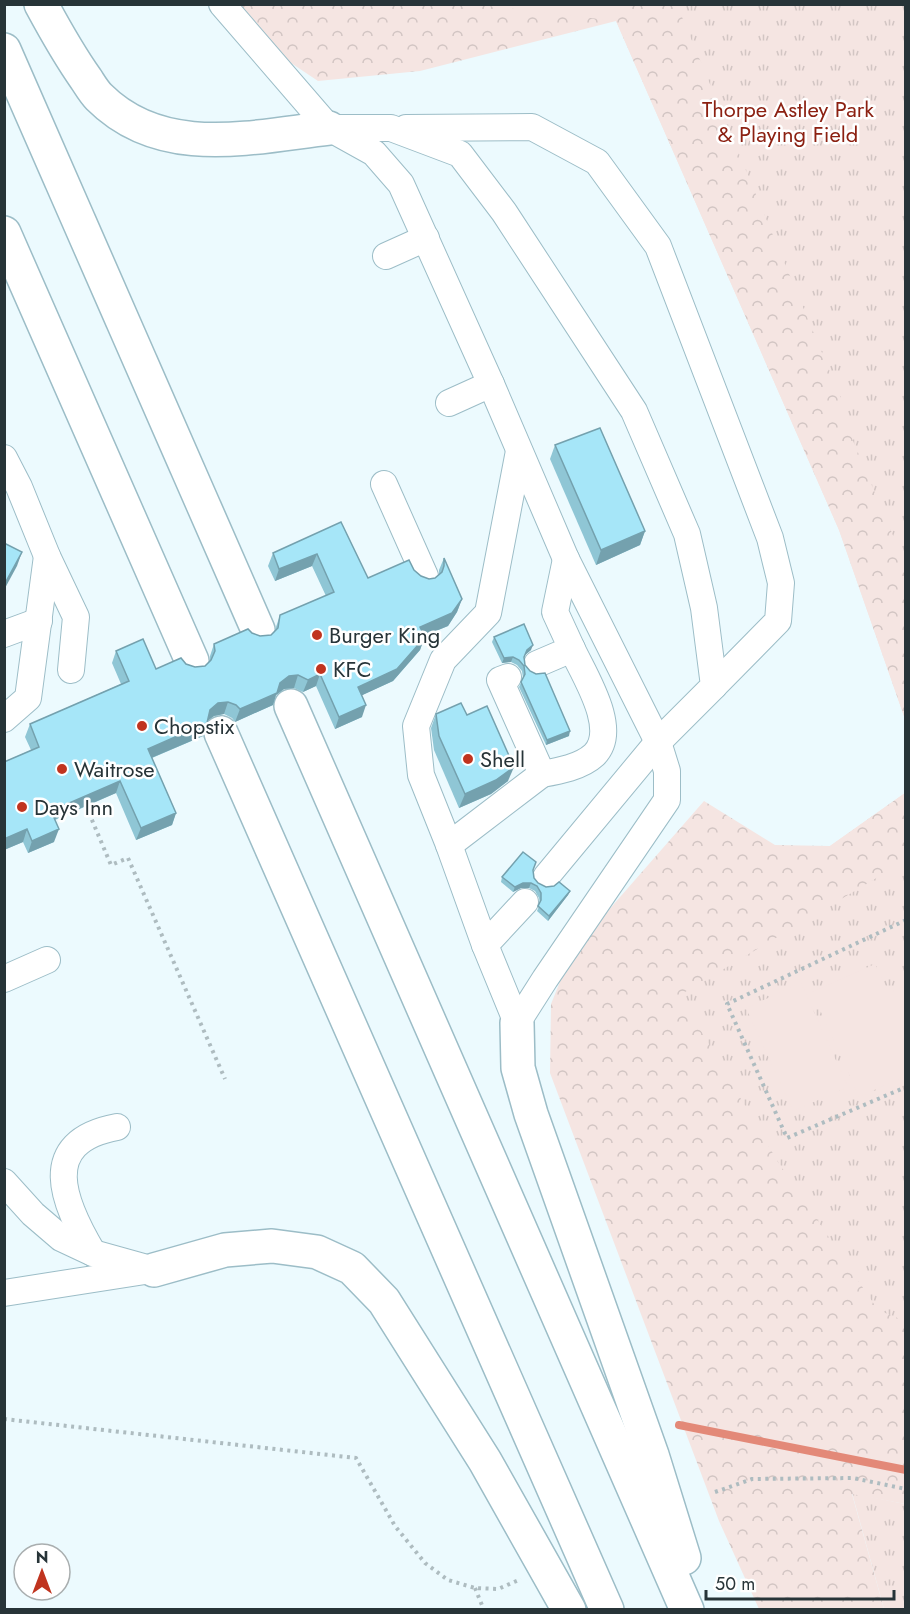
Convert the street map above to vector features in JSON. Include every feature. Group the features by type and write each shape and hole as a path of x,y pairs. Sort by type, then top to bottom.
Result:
{"highway":[{"path":"40,4 66,51 99,97 134,124 179,139 222,141 329,128"},
{"path":"4,50 258,630"},
{"path":"4,233 192,661"},
{"path":"291,706 687,1610"},
{"path":"221,733 607,1610"},
{"path":"517,1023 518,1068 531,1114 652,1455 700,1610"},
{"path":"154,1270 225,1250 272,1246 317,1252 352,1268 384,1301 472,1441 568,1610"}],"lane":[{"path":"222,4 329,128 374,153 401,184 492,384 566,559 658,742 667,771 667,800 545,978 517,1023"},
{"path":"329,128 532,126 597,162 658,246 770,538 781,583 778,621 658,742 546,877"},
{"path":"391,128 460,154 504,212 634,411 687,534 704,608 714,686"},
{"path":"386,256 426,238"},
{"path":"449,403 492,384"},
{"path":"517,1023 421,775 416,726 443,660 488,614 519,451"},
{"path":"4,458 19,487 75,617 71,670"},
{"path":"384,484 425,576"},
{"path":"4,719 28,698 47,556"},
{"path":"449,845 542,774 570,768 594,755 605,736 601,711 555,612 566,559"},
{"path":"4,634 39,621"},
{"path":"537,664 572,649"},
{"path":"508,677 500,680 542,774"},
{"path":"485,945 525,902"},
{"path":"4,979 47,960"},
{"path":"93,1253 75,1223 63,1187 63,1173 68,1158 78,1142 96,1131 117,1127"},
{"path":"4,1182 33,1214 61,1238 93,1253 154,1270"},
{"path":"4,1293 154,1270"}],"path":[{"path":"86,806 111,865 128,858 225,1079"},
{"path":"906,920 727,1004 787,1138 906,1087"},
{"path":"4,1419 356,1458 396,1526 425,1563 448,1580 476,1588 498,1588 526,1576"},
{"path":"715,1492 752,1479 853,1478 906,1489"},
{"path":"476,1588 484,1610"}],"green space":[{"path":"222,5 677,5 845,408 804,434 843,417 905,564 905,719 839,530 616,21 420,71 318,81 243,31"},
{"path":"481,5 615,5 616,21"},
{"name":"Thorpe Astley Park & Playing Field","path":"615,5 905,5 905,719 839,530 616,21"},
{"path":"905,793 905,1409 633,1011 830,846"},
{"path":"905,793 905,861 680,995 778,1162 878,1310 905,1321 905,1504 852,1494 884,1609 759,1609 719,1521 550,1073 551,1004 572,952 704,801 775,845 830,846"},
{"path":"875,964 889,993 905,986 905,1076 859,1097 812,992"},
{"path":"801,983 848,1087 793,1111 746,1008"},
{"path":"852,1493 905,1504 905,1609 884,1609"}],"building":[{"path":"600,428 645,531 601,550 555,445"},
{"path":"341,522 368,578 409,560 414,570 421,576 429,579 435,578 442,572 444,558 462,599 452,613 420,627 425,637 397,669 358,687 366,705 339,717 320,674 308,680 298,675 289,676 280,683 277,693 240,709 228,702 218,703 210,710 207,723 148,749 176,813 141,828 120,781 51,811 59,829 32,841 27,829 4,839 4,762 39,747 30,724 129,681 116,651 143,639 156,669 181,658 186,664 195,667 205,666 215,651 214,644 248,629 260,636 271,635 278,628 280,615 334,592 317,554 279,569 273,553"},
{"path":"4,543 22,552 4,585"},
{"path":"524,624 533,645 524,657 525,665 536,674 545,673 570,731 547,740 521,682 525,674 524,666 513,657 504,658 494,637"},
{"name":"Shell","path":"461,703 467,715 487,706 514,767 496,780 465,794 439,736 436,714"},
{"path":"523,852 536,862 533,870 534,878 538,883 546,887 554,886 559,882 570,891 549,916 538,906 541,893 537,886 523,883 515,887 502,877"}],"waterway":[{"path":"679,1425 906,1470"}],"place":[{"name":"Burger King","path":"317,635"},
{"name":"KFC","path":"321,669"},
{"name":"Chopstix","path":"142,726"},
{"name":"Shell","path":"468,759"},
{"name":"Waitrose","path":"62,769"},
{"name":"Days Inn","path":"22,807"}]}
